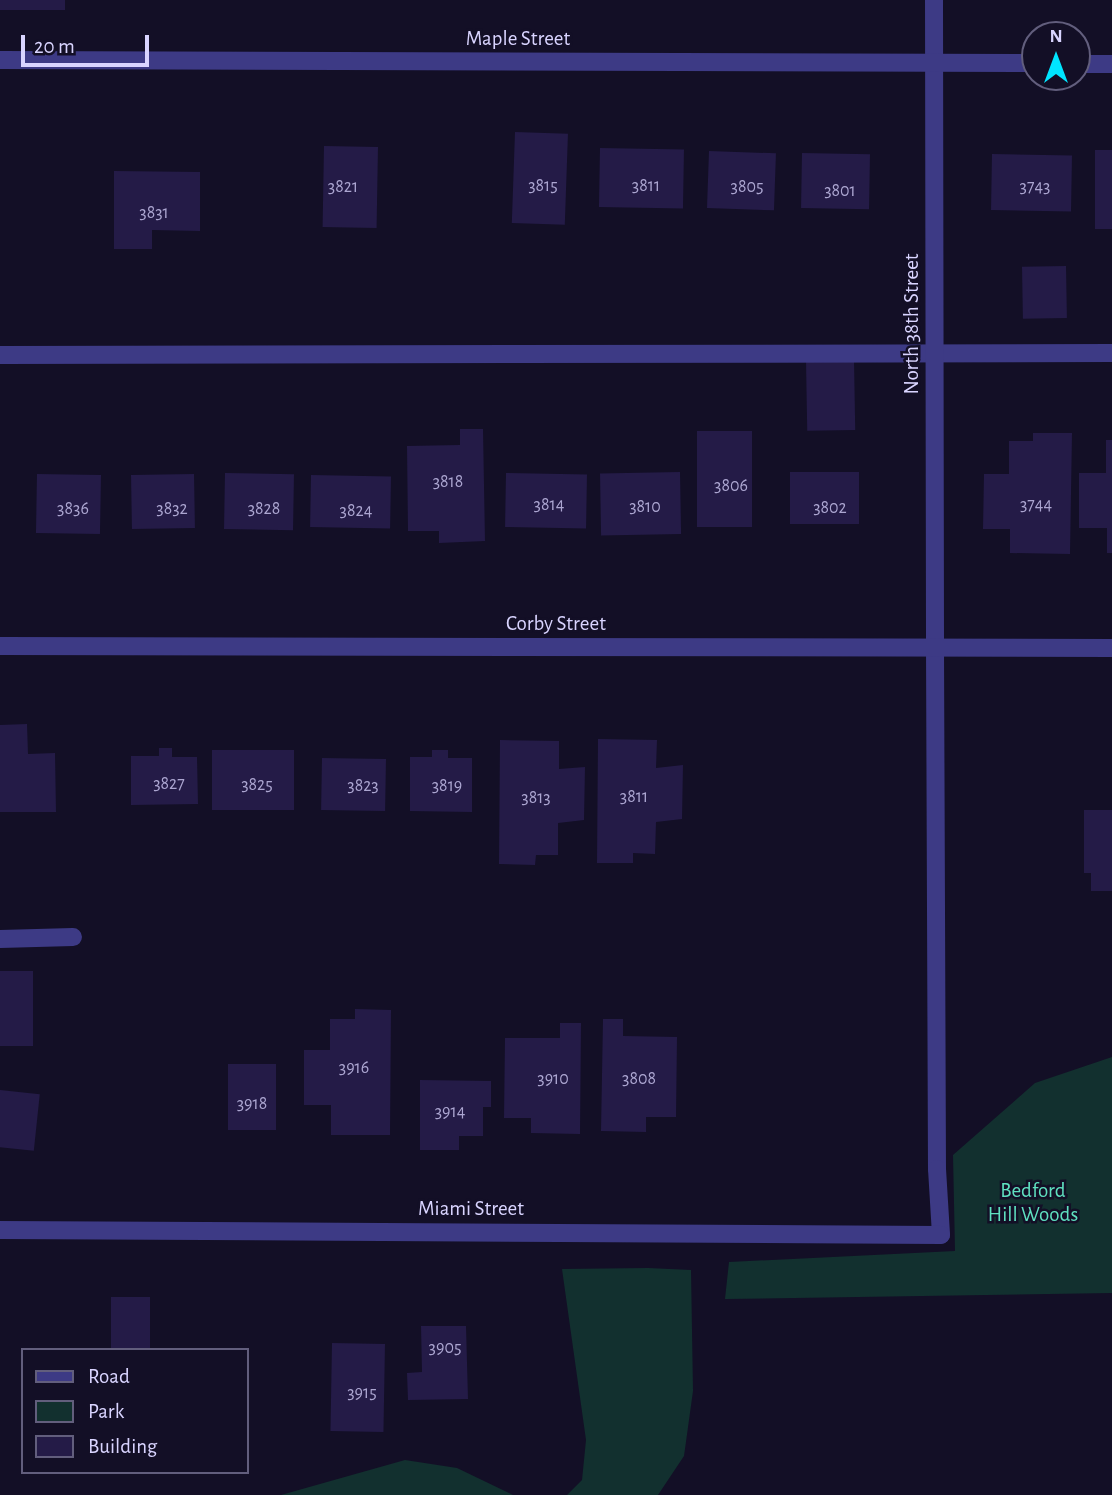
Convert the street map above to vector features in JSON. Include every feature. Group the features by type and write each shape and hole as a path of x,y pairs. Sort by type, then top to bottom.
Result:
{"street":[{"name":"North 38th Street","path":"934,0 937,1169 941,1235"},
{"name":"Maple Street","path":"0,60 1021,64"},
{"path":"1091,64 1112,64"},
{"path":"0,355 1112,353"},
{"name":"Corby Street","path":"0,646 1112,648"},
{"path":"0,939 73,937"},
{"name":"Miami Street","path":"0,1230 941,1235"}],"green space":[{"name":"Bedford Hill Woods","path":"1112,1057 1112,1293 725,1299 729,1262 955,1251 953,1155 1035,1083"},
{"path":"562,1269 691,1270 693,1391 684,1456 658,1495 567,1495 582,1480 586,1440"},
{"path":"405,1460 457,1468 513,1495 281,1495"}],"building":[{"path":"0,0 65,0 65,10 0,10"},
{"path":"515,132 568,134 565,225 512,223"},
{"path":"324,146 378,147 377,228 323,227"},
{"path":"600,148 684,149 683,208 599,207"},
{"path":"1095,150 1112,150 1112,229 1095,229"},
{"path":"709,151 776,153 774,210 707,208"},
{"path":"802,153 870,154 869,209 801,208"},
{"path":"992,154 1072,155 1071,211 991,210"},
{"path":"114,171 200,172 200,231 152,230 152,249 114,249"},
{"path":"1066,266 1067,318 1023,319 1022,267"},
{"path":"854,360 855,430 807,431 806,361"},
{"path":"460,429 483,429 485,541 439,543 439,531 408,531 407,446 460,445"},
{"path":"697,431 752,431 752,527 697,527"},
{"path":"1033,433 1072,433 1070,554 1010,553 1010,529 983,529 984,474 1009,474 1009,441 1033,441"},
{"path":"1106,440 1112,440 1112,553 1107,553 1107,528 1079,528 1079,473 1106,473"},
{"path":"680,472 681,534 601,535 600,473"},
{"path":"790,472 859,472 859,524 790,524"},
{"path":"225,473 294,474 293,530 224,529"},
{"path":"506,473 587,474 586,528 505,527"},
{"path":"37,474 101,475 100,534 36,533"},
{"path":"194,474 195,528 132,529 131,475"},
{"path":"311,475 391,476 390,528 310,527"},
{"path":"27,724 28,754 55,753 56,812 0,812 0,725"},
{"path":"598,739 657,740 656,768 683,765 682,819 656,822 655,854 633,853 633,863 597,863"},
{"path":"500,740 559,741 559,769 585,767 584,820 558,823 558,855 536,855 535,865 499,864"},
{"path":"159,748 172,748 172,757 197,757 198,804 131,805 131,756 159,756"},
{"path":"212,750 294,750 294,810 212,810"},
{"path":"432,750 448,750 448,758 472,758 472,812 410,811 410,757 432,757"},
{"path":"322,758 386,759 385,811 321,810"},
{"path":"1084,810 1112,810 1112,891 1091,891 1091,873 1084,873"},
{"path":"0,971 33,971 33,1046 0,1046"},
{"path":"355,1009 391,1010 390,1135 331,1135 331,1105 304,1105 304,1050 330,1050 330,1019 355,1019"},
{"path":"603,1019 623,1019 623,1036 677,1037 676,1117 646,1117 646,1132 601,1131"},
{"path":"560,1023 581,1023 580,1134 531,1133 531,1118 504,1118 505,1038 560,1038"},
{"path":"228,1064 276,1064 276,1130 228,1130"},
{"path":"420,1080 491,1081 491,1107 483,1107 483,1136 459,1136 459,1150 420,1150"},
{"path":"0,1090 40,1094 34,1151 0,1147"},
{"path":"111,1297 150,1297 150,1348 111,1348"},
{"path":"421,1326 466,1326 468,1399 408,1400 407,1373 422,1372"},
{"path":"332,1343 385,1344 383,1432 330,1431"}]}
